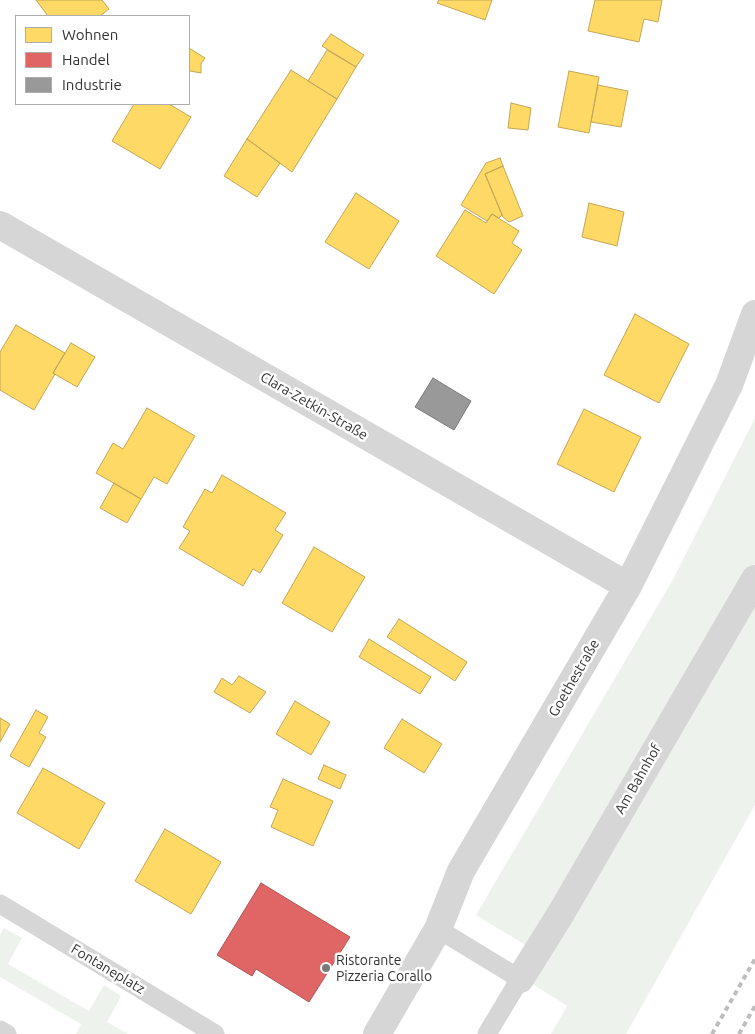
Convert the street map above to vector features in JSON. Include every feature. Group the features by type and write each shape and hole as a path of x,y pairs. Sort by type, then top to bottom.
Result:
{"street":[{"name":"Clara-Zetkin-Straße","path":"0,225 628,586"},
{"name":"Goethestraße","path":"377,1034 438,929 461,871 628,586 729,385 755,314"},
{"name":"Am Bahnhof","path":"520,979 560,915 755,579"}],"lane":[{"name":"Fontaneplatz","path":"0,904 215,1034"},
{"path":"438,929 520,979 487,1034"},
{"path":"0,1030 7,1034"}],"shaded area":[{"path":"755,418 755,805 626,1034 551,1034 567,1006 528,981 540,954 476,915 672,581"},
{"path":"4,928 22,938 8,964 89,1011 104,985 121,996 107,1022 128,1034 76,1034 81,1024 0,977 0,935"}],"building: Wohnen":[{"path":"36,0 102,0 109,9 101,15 47,15"},
{"path":"439,0 492,0 485,20 437,3"},
{"path":"595,0 662,0 658,22 644,19 639,42 588,31"},
{"path":"331,34 364,55 356,67 322,46"},
{"path":"190,49 205,58 201,64 201,73 190,71"},
{"path":"327,50 356,67 337,99 308,81"},
{"path":"291,70 337,99 292,172 247,139"},
{"path":"569,71 599,77 589,133 558,127"},
{"path":"598,85 628,91 621,127 591,122"},
{"path":"511,103 531,108 528,130 508,128"},
{"path":"133,105 171,105 191,117 160,169 112,141"},
{"path":"247,139 280,163 257,197 224,176"},
{"path":"500,158 503,166 485,174 502,215 499,218 492,214 487,221 461,205 486,163"},
{"path":"503,166 523,216 509,222 503,217 485,174"},
{"path":"356,193 399,221 369,269 325,242"},
{"path":"589,203 624,212 617,246 582,237"},
{"path":"465,210 486,223 492,214 519,231 512,243 522,250 494,294 436,256"},
{"path":"635,314 689,344 659,403 604,375"},
{"path":"16,325 65,353 34,410 0,390 0,352"},
{"path":"71,343 95,357 77,387 53,373"},
{"path":"147,408 195,436 167,484 154,477 141,499 96,473 113,443 123,449"},
{"path":"584,409 641,437 614,492 557,464"},
{"path":"222,475 286,513 275,530 283,535 260,573 253,569 243,586 179,548 190,531 183,527 205,489 212,493"},
{"path":"114,483 141,499 127,523 100,508"},
{"path":"314,547 365,577 332,632 282,603"},
{"path":"399,619 467,662 455,681 387,637"},
{"path":"369,639 431,677 420,694 359,657"},
{"path":"239,676 266,692 250,713 214,692 222,678 232,685"},
{"path":"295,701 330,722 311,755 276,734"},
{"path":"36,710 48,717 39,733 46,737 29,767 10,756"},
{"path":"0,718 10,724 0,742"},
{"path":"402,719 442,744 424,773 384,748"},
{"path":"324,765 346,775 340,789 318,779"},
{"path":"43,768 105,803 79,849 17,813"},
{"path":"283,779 333,801 313,846 271,827 278,810 270,807"},
{"path":"165,829 221,862 191,914 135,881"}],"building: Handel":[{"path":"261,883 350,937 309,1002 256,969 252,976 217,955"}],"building: Industrie":[{"path":"433,378 471,401 454,430 415,407"}],"railway":[{"path":"712,1034 755,959"},
{"path":"739,1034 755,1006"}],"place":[{"name":"Ristorante Pizzeria Corallo","path":"326,968"}]}
